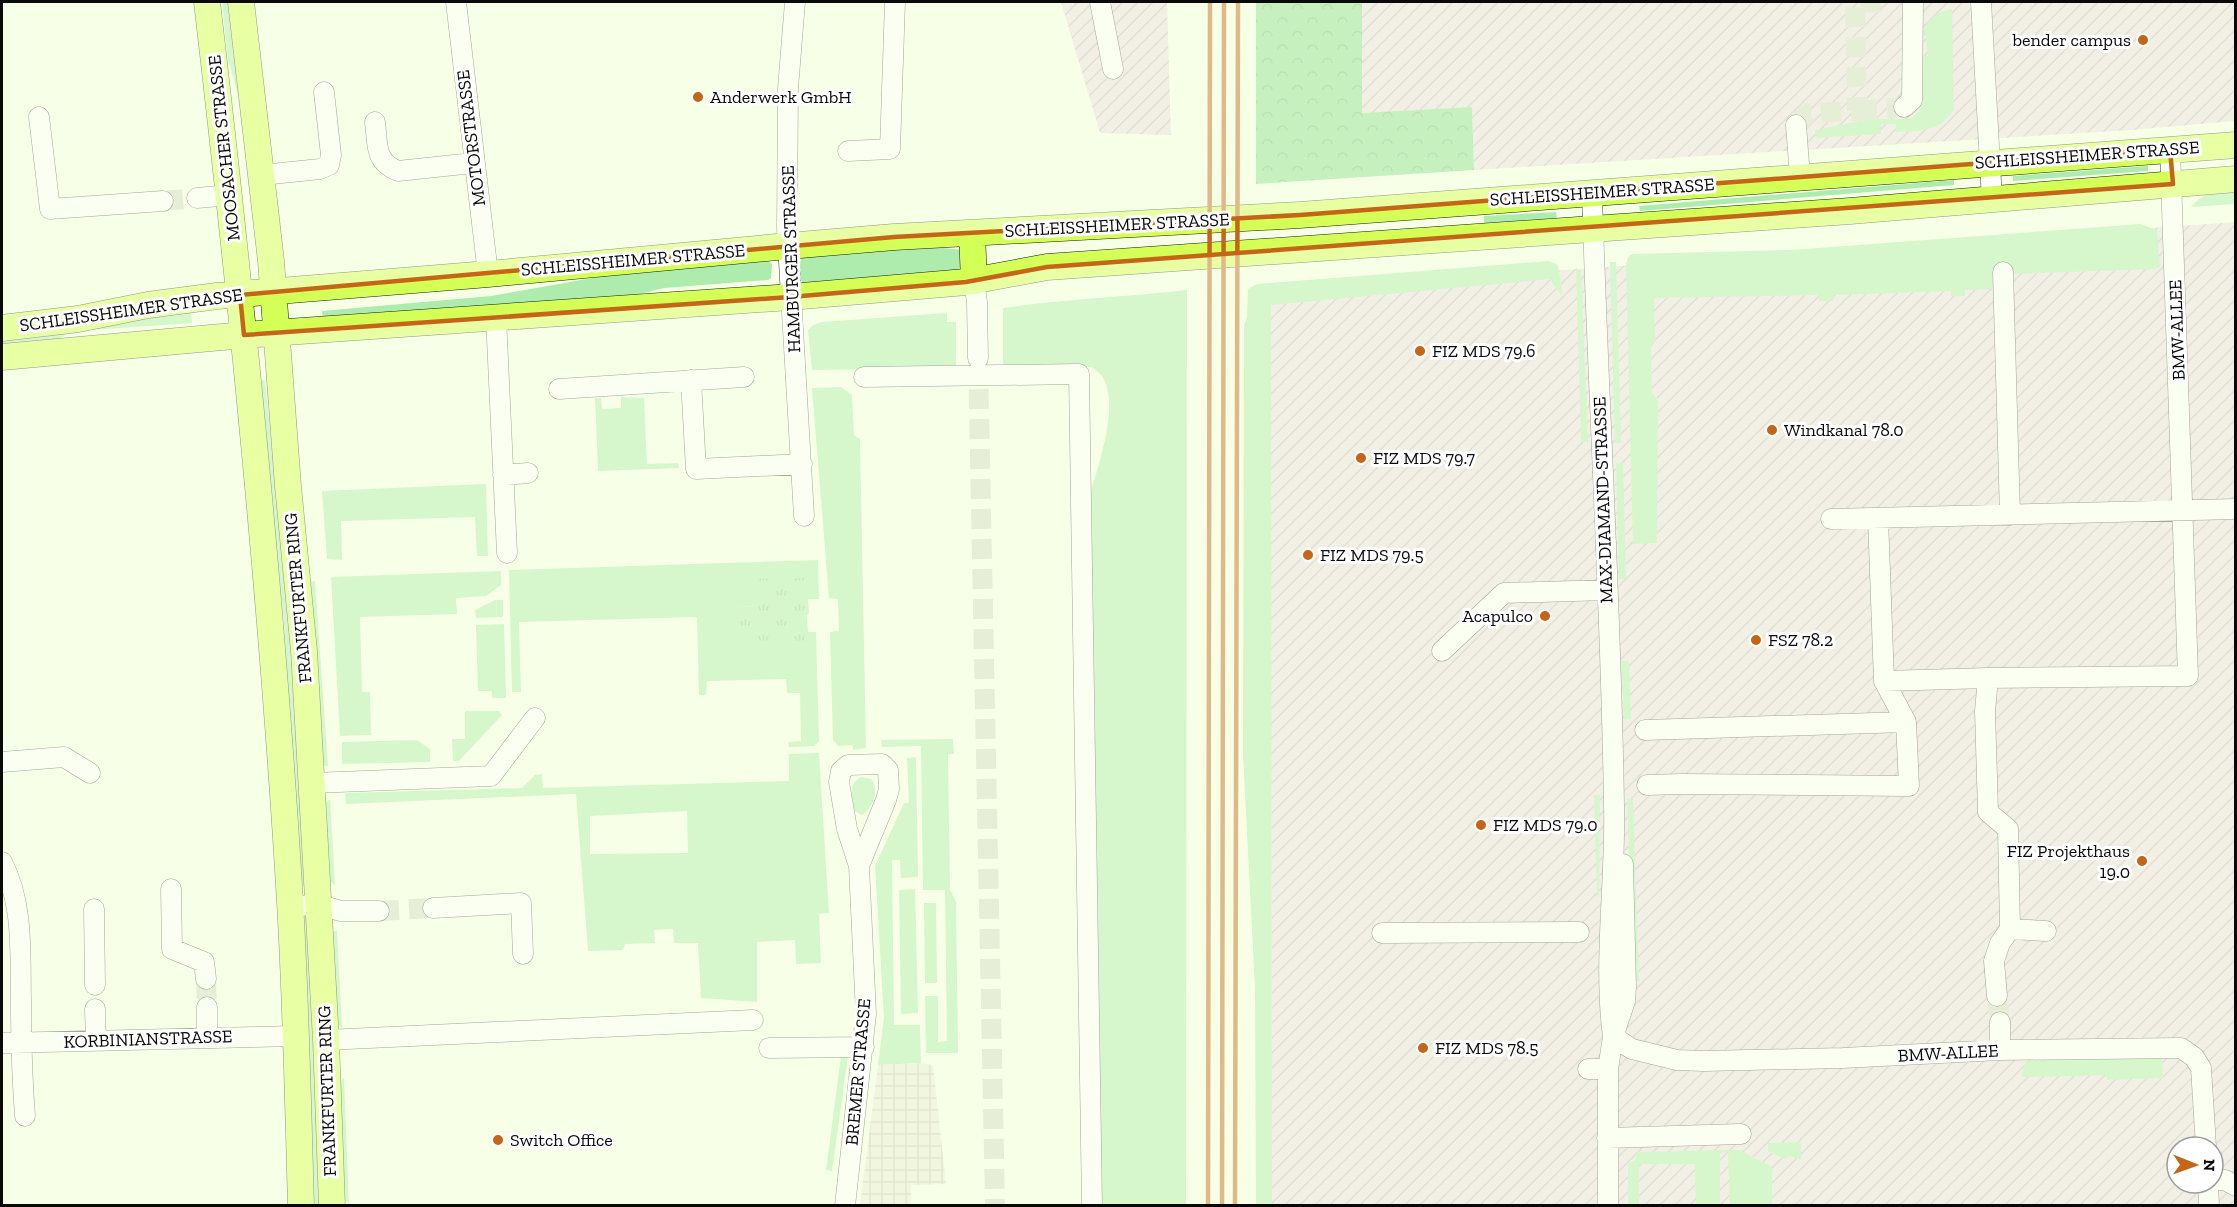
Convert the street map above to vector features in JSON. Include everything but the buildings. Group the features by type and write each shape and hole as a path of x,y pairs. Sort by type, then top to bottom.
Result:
{"main road":[{"name":"MOOSACHER STRASSE","path":"207,2 240,295"},
{"name":"MOOSACHER STRASSE","path":"241,2 274,292"},
{"name":"SCHLEISSHEIMER STRASSE","path":"2,328 78,319 148,305 240,295 788,246 972,233 1300,215 2235,145"},
{"name":"SCHLEISSHEIMER STRASSE","path":"2,357 244,335 790,297 974,281 1047,267 1992,200 2235,179"},
{"path":"972,233 974,281"},
{"name":"FRANKFURTER RING","path":"274,292 313,783 332,1206"},
{"name":"FRANKFURTER RING","path":"240,295 277,699 290,906 301,1206"}],"street":[{"name":"MOTORSTRASSE","path":"456,2 473,163 488,274"},
{"name":"HAMBURGER STRASSE","path":"795,2 788,88 788,246 804,516"},
{"path":"848,151 890,149 895,2"},
{"path":"1100,2 1113,69"},
{"path":"1904,107 1912,100 1913,2"},
{"path":"1981,2 1992,200"},
{"path":"262,175 321,169 329,165 331,155 324,92"},
{"path":"39,117 50,208 163,201"},
{"path":"375,122 380,156 387,166 399,171 473,163"},
{"path":"1796,125 1800,177"},
{"name":"BMW-ALLEE","path":"1988,678 2188,676 2173,184 2170,149"},
{"name":"MAX-DIAMAND-STRASSE","path":"1592,193 1614,808 1623,864 1626,987 1625,1001 1613,1036 1608,1069 1607,1138 1598,1183 1608,1206"},
{"path":"197,198 230,195"},
{"path":"2002,272 2010,515"},
{"path":"974,281 977,302 978,358"},
{"path":"496,317 507,553"},
{"path":"864,377 1079,374 1092,1206"},
{"path":"559,389 744,377"},
{"path":"692,380 696,470 802,464"},
{"path":"503,475 528,473"},
{"path":"1831,519 2235,509"},
{"path":"1647,785 1682,783 1909,786 1906,722 1884,681 1878,518"},
{"path":"1442,651 1504,593 1606,590"},
{"path":"1884,681 1988,678 1985,711 1988,812 2008,829 2010,929 2000,943 1994,961 1997,996"},
{"path":"313,783 490,776 535,718"},
{"path":"1645,730 1906,722"},
{"path":"2,762 64,757 90,773"},
{"name":"BREMER STRASSE","path":"845,1206 866,1014 859,866 846,829 839,782 841,771 848,765 882,764 888,770 889,789 859,866"},
{"path":"2,862 8,874 19,920 11,1043 28,1108"},
{"path":"171,889 172,949 204,962 206,979"},
{"path":"433,908 521,903 523,954"},
{"path":"290,906 318,905 341,911 379,911"},
{"path":"94,909 95,985"},
{"path":"2010,929 2046,931"},
{"path":"1382,933 1579,932"},
{"path":"207,1007 207,1038"},
{"path":"95,1010 96,1041"},
{"path":"326,1040 753,1020"},
{"path":"2000,1022 2000,1050"},
{"name":"KORBINIANSTRASSE","path":"11,1043 295,1036"},
{"name":"BMW-ALLEE","path":"1613,1036 1632,1049 1677,1060 1704,1061 2000,1050 2181,1048 2194,1057 2201,1068 2205,1135"},
{"path":"769,1048 864,1047"},
{"path":"1588,1069 1608,1069"},
{"path":"1607,1138 1741,1134"}],"highlighted area":[{"path":"2170,149 2173,184 1047,267 966,282 790,297 244,335 240,295 894,237 1300,215"}],"shaded area":[{"path":"1061,2 1167,2 1171,135 1100,133"},
{"path":"1362,2 2235,2 2235,121 2131,130 1474,170 1472,107 1362,114"},
{"path":"2235,222 2235,1205 1272,1205 1270,291"},
{"path":"921,1063 933,1065 946,1184 911,1185 911,1205 860,1205 878,1065"}],"green space":[{"path":"222,2 228,2 234,59 246,106 240,102 228,59"},
{"path":"1256,2 1362,2 1362,113 1472,107 1474,170 1256,184"},
{"path":"1952,9 1954,109 1949,117 1929,129 1896,132 1896,124 1881,124 1881,134 1815,138 1815,130 1872,119 1911,119 1919,112 1921,105 1919,56 1928,56 1926,36 1921,36 1932,18"},
{"path":"2148,166 2148,171 2013,181 2013,176"},
{"path":"1954,180 1954,185 1640,211 1639,206"},
{"path":"2235,192 2235,204 2191,207 2206,195"},
{"path":"1556,212 1557,218 1484,223 1484,216"},
{"path":"2140,224 2157,230 2160,267 2155,269 2012,274 2012,288 1965,290 1965,296 1951,296 1951,291 1834,295 1833,301 1819,301 1819,295 1654,298 1655,342 1651,348 1652,393 1658,400 1657,543 1633,544 1626,264 1628,257 1632,254 1791,250"},
{"path":"932,247 963,250 965,267 959,271 803,283 799,274 802,257"},
{"path":"767,260 772,264 771,278 768,280 664,288 628,297 323,321 322,311 491,296 649,268"},
{"path":"1549,261 1558,265 1563,296 1549,279 1271,305 1272,1205 1256,1205 1255,989 1243,755 1244,325 1247,318 1248,289 1257,284"},
{"path":"1610,262 1616,262 1621,443 1615,443"},
{"path":"1576,268 1581,271 1588,442 1581,442"},
{"path":"1187,290 1186,1205 1102,1205 1088,500 1106,438 1109,403 1107,388 1102,376 1092,367 1003,367 1003,308"},
{"path":"191,307 192,323 90,330 70,333 52,342 2,347 2,339"},
{"path":"947,313 947,322 956,322 956,368 812,370 808,330 813,325 822,322"},
{"path":"265,380 290,623 305,886 300,882 284,624 259,381"},
{"path":"841,387 852,395 854,435 860,439 866,748 853,750 853,745 838,746 833,740 830,632 839,631 838,599 829,598 812,388"},
{"path":"621,397 644,398 647,464 678,463 679,468 598,471 595,398 601,398 602,409 621,408"},
{"path":"1616,463 1623,463 1626,579 1619,579"},
{"path":"486,484 488,556 477,556 475,517 341,521 342,560 327,559 322,491"},
{"path":"818,560 819,599 808,599 809,614 805,615 804,578 757,606 737,607 804,642 804,632 816,632 819,741 814,746 789,747 788,742 801,741 800,693 787,693 786,679 707,681 706,695 699,695 697,617 519,622 521,692 512,692 509,570"},
{"path":"501,571 501,585 486,596 456,598 457,614 360,617 362,692 370,692 371,735 340,736 331,577"},
{"path":"804,578 808,632 804,633 804,643 738,645 737,607 757,606 756,579"},
{"path":"315,581 328,766 323,766 310,582"},
{"path":"495,600 503,600 503,617 476,618 475,610"},
{"path":"504,624 506,698 492,698 492,691 478,691 476,625"},
{"path":"1621,661 1629,661 1631,719 1624,720"},
{"path":"465,711 499,711 502,715 459,761 453,761 452,739 465,739"},
{"path":"953,739 954,754 948,754 950,890 956,902 958,1053 926,1053 925,996 938,996 938,1042 947,1041 945,890 923,890 921,746 882,747 881,740"},
{"path":"417,740 430,749 430,762 342,764 342,742"},
{"path":"819,753 829,913 819,914 821,963 796,964 795,940 757,942 757,1002 701,998 698,943 674,943 673,929 654,930 655,943 625,944 623,950 588,951 576,794 346,804 345,793 522,788 535,775 542,774 543,788 789,781 789,754","holes":["687,811 688,853 590,854 590,816"]},
{"path":"916,757 918,877 901,878 900,860 892,860 894,1025 920,1025 921,1063 878,1065 884,1017 875,866 904,803 909,803 907,758"},
{"path":"861,777 871,779 875,788 872,804 862,815 855,811 852,792 854,784"},
{"path":"1594,795 1600,795 1599,896 1597,895"},
{"path":"1633,798 1639,981 1633,981 1627,799"},
{"path":"330,799 335,885 329,881 325,803"},
{"path":"915,889 918,1013 901,1014 899,890"},
{"path":"924,903 936,903 937,983 925,983"},
{"path":"307,914 321,1205 314,1205 301,916"},
{"path":"337,930 342,1028 337,1024 332,933"},
{"path":"841,1056 848,1056 832,1171 826,1170"},
{"path":"2162,1057 2163,1078 2107,1080 2106,1075 2021,1077 2026,1061"},
{"path":"344,1078 349,1204 343,1199 340,1082"},
{"path":"1801,1142 1801,1160 1790,1156 1784,1159 1768,1151 1768,1143"},
{"path":"1739,1150 1772,1167 1772,1205 1730,1205 1728,1152 1720,1153 1720,1205 1696,1205 1695,1164 1639,1164 1639,1205 1628,1205 1628,1164 1636,1159 1637,1152"}],"tunnel":[{"path":"1796,125 1808,113 1857,111 1855,3 1883,2"},
{"path":"1857,111 1904,107"},
{"path":"163,201 197,198"},
{"path":"978,359 995,1206"},
{"path":"379,911 433,908"},
{"path":"206,979 207,1007"},
{"path":"1997,996 2000,1022"}],"railway":[{"path":"1208,1206 1210,2"},
{"path":"1222,1206 1224,2"},
{"path":"1235,1206 1238,2"}],"place":[{"name":"bender campus","path":"2143,40"},
{"name":"Anderwerk GmbH","path":"698,97"},
{"name":"FIZ MDS 79.6","path":"1420,351"},
{"name":"Windkanal 78.0","path":"1772,430"},
{"name":"FIZ MDS 79.7","path":"1361,458"},
{"name":"FIZ MDS 79.5","path":"1308,555"},
{"name":"Acapulco","path":"1545,616"},
{"name":"FSZ 78.2","path":"1756,640"},
{"name":"FIZ MDS 79.0","path":"1481,825"},
{"name":"FIZ Projekthaus 19.0","path":"2142,861"},
{"name":"FIZ MDS 78.5","path":"1423,1048"},
{"name":"Switch Office","path":"498,1140"}]}
